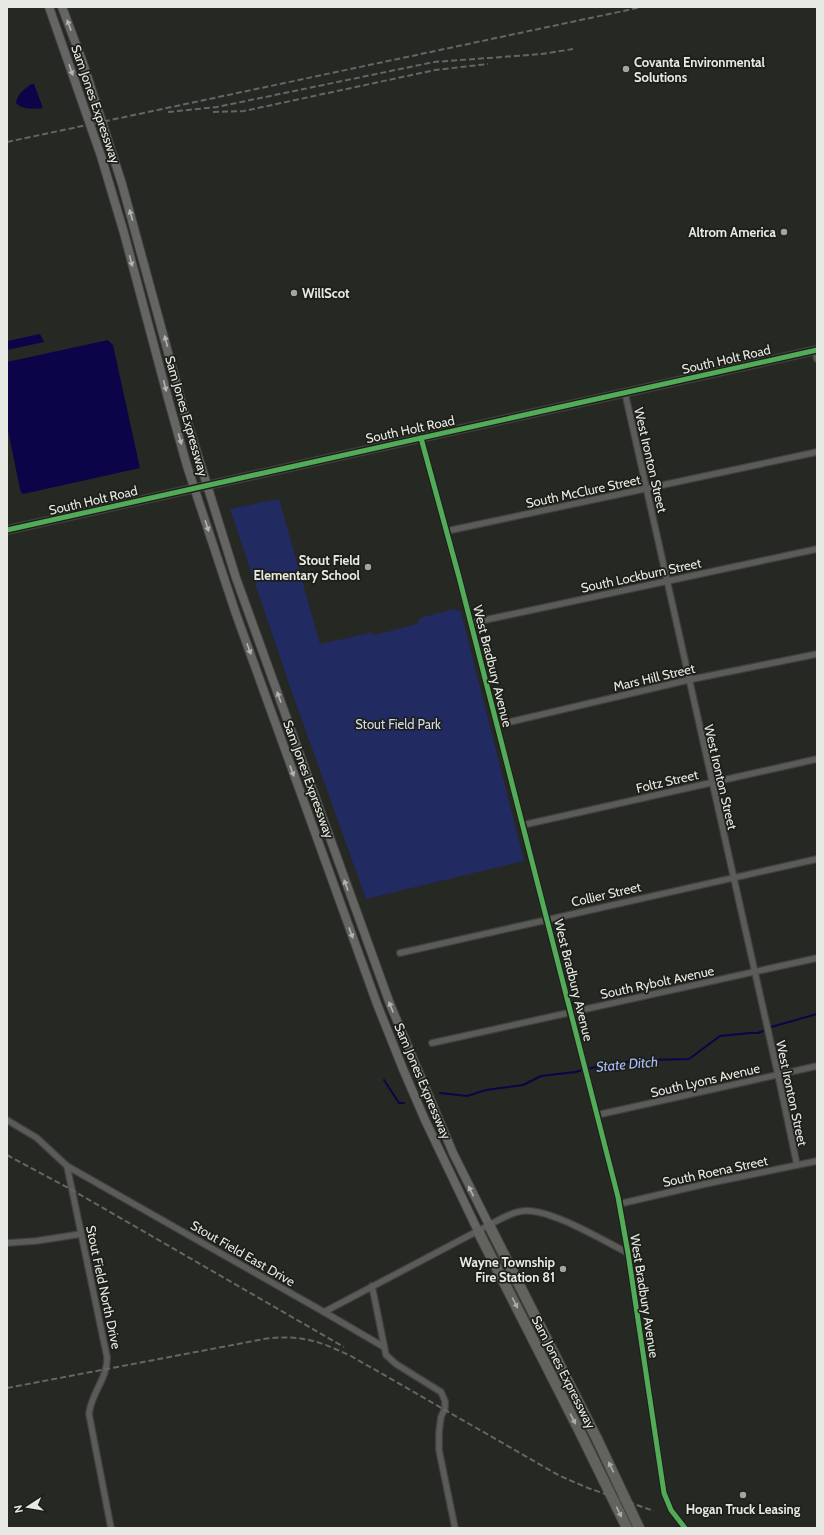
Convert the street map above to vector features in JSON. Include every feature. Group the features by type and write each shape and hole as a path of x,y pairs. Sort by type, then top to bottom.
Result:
{"highway":[{"name":"Sam Jones Expressway","path":"489,1225 597,1439 639,1528"},
{"name":"Sam Jones Expressway","path":"478,1231 627,1528"}],"main road":[{"name":"Sam Jones Expressway","path":"49,7 109,183 194,489 236,614 377,1004 402,1069 478,1231"},
{"name":"Sam Jones Expressway","path":"62,7 85,70 122,184 181,399 236,578 390,1004 416,1069 453,1153 489,1225"},
{"name":"South Holt Road","path":"7,530 816,350"}],"street":[{"path":"816,350 817,359"},
{"name":"West Ironton Street","path":"625,393 797,1165"},
{"name":"West Bradbury Avenue","path":"421,438 471,623 619,1204 628,1253 664,1493 672,1510 685,1528"},
{"name":"South McClure Street","path":"447,531 817,452"},
{"name":"South Lockburn Street","path":"471,623 817,549"},
{"name":"Mars Hill Street","path":"497,725 688,680 817,654"},
{"name":"Foltz Street","path":"523,825 817,759"},
{"name":"Collier Street","path":"400,953 817,859"},
{"name":"South Rybolt Avenue","path":"432,1043 817,958"},
{"name":"South Lyons Avenue","path":"597,1115 817,1066"},
{"name":"Stout Field East Drive","path":"7,1120 37,1138 67,1166 384,1347"},
{"name":"South Roena Street","path":"619,1204 681,1189 817,1161"},
{"name":"Stout Field North Drive","path":"67,1166 107,1357 106,1369 92,1398 89,1414 112,1528"},
{"path":"324,1312 489,1225 514,1213 523,1211 544,1214 563,1221 628,1253"},
{"path":"7,1244 81,1234"},
{"path":"372,1286 386,1355 393,1362 423,1379 441,1392 445,1401 439,1432 439,1450 455,1528"}],"green space":[{"name":"Stout Field Park","path":"279,499 320,644 370,633 375,635 417,624 420,618 454,609 461,612 524,861 366,899 288,681 230,509"}],"shaded area":[{"path":"34,84 43,108 25,108 16,103 24,89"},
{"path":"40,334 44,342 7,350 7,341"},
{"path":"108,340 113,345 140,468 23,494 20,489 7,426 7,362"}],"waterway":[{"name":"State Ditch","path":"771,1027 817,1014"},
{"name":"State Ditch","path":"440,1093 467,1096 486,1090 523,1085 541,1076 575,1072 613,1063 647,1060 689,1059 720,1036 758,1033 763,1031"},
{"name":"State Ditch","path":"384,1080 399,1103 404,1103"}],"railway":[{"path":"7,142 642,7"},
{"path":"168,112 217,107 434,62 542,54 573,49"},
{"path":"213,112 244,111 435,70 488,64"},
{"path":"7,1155 72,1190 344,1347"},
{"path":"7,1388 264,1339 288,1337 299,1338 329,1346 351,1356 560,1476 588,1488 654,1511"}],"cycle path":[{"path":"7,530 817,350"},
{"path":"421,438 459,577 618,1197 628,1253 664,1493 671,1510 685,1528"}],"place":[{"name":"Covanta Environmental Solutions","path":"626,69"},
{"name":"Altrom America","path":"784,232"},
{"name":"WillScot","path":"294,293"},
{"name":"Stout Field Elementary School","path":"368,567"},
{"name":"Wayne Township Fire Station 81","path":"563,1269"},
{"name":"Hogan Truck Leasing","path":"743,1495"}]}
